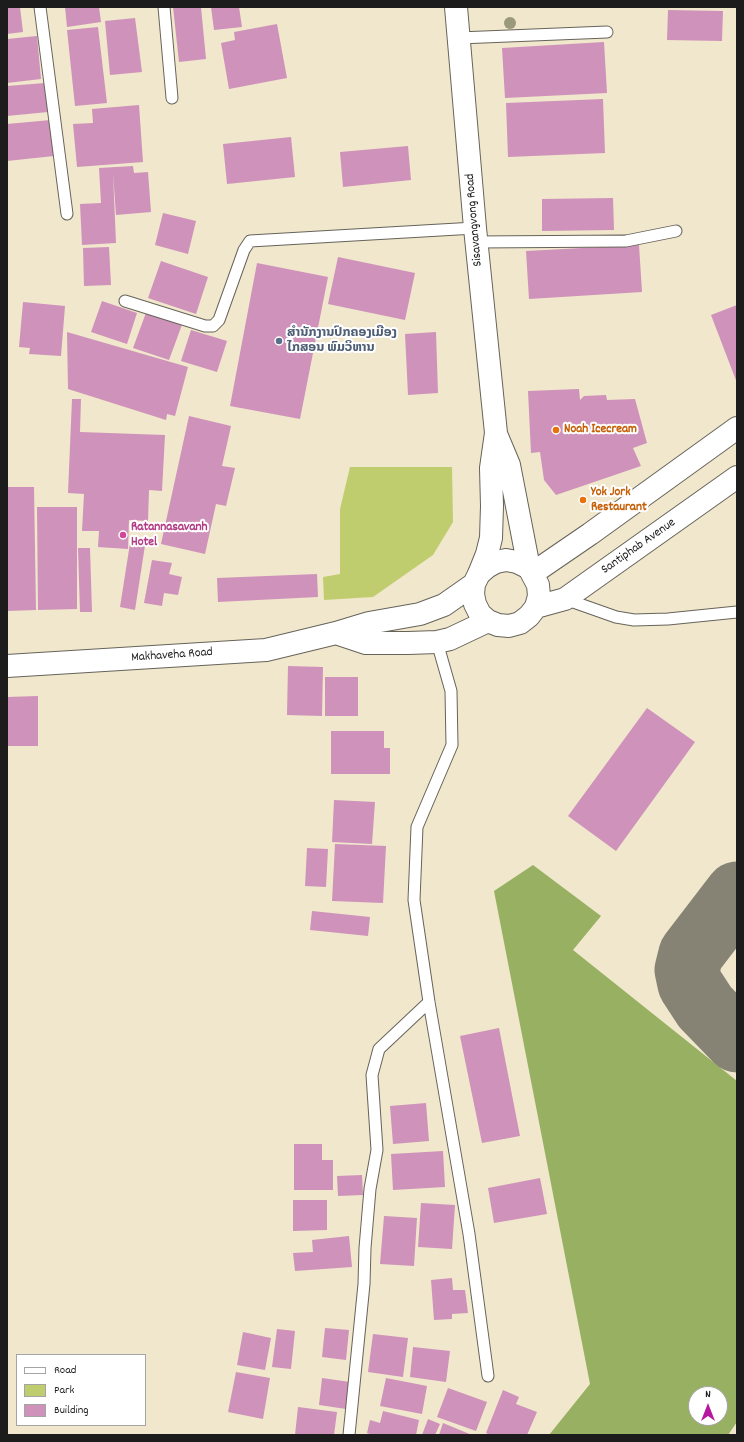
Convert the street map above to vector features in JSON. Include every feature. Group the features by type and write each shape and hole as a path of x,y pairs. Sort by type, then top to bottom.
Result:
{"street":[{"name":"Sisavangvong Road","path":"456,7 475,235 496,433"},
{"path":"531,570 597,529 737,428"},
{"path":"496,433 509,465 531,570 538,585 539,596 536,607 529,616 520,623 509,626 498,625 488,621 480,614 475,604 473,594 491,538 491,468 496,433"},
{"name":"Santiphab Avenue","path":"536,607 565,599 737,477"},
{"path":"477,579 487,567 496,562 506,560 517,562 531,570"},
{"name":"Makhaveha Road","path":"7,666 266,650 336,634 369,624 420,614 444,605 477,579"},
{"path":"336,634 366,643 437,642 450,639 488,621"}],"lane":[{"path":"40,7 67,214"},
{"path":"164,7 172,98"},
{"path":"459,38 607,32"},
{"path":"125,301 205,326 214,326 219,320 244,250 250,241 475,235 626,241 676,231"},
{"path":"565,599 616,617 634,620 668,620 737,612"},
{"path":"437,642 451,691 452,745 417,827 414,900 429,1002 468,1234 488,1376"},
{"path":"349,1435 364,1284 365,1248 370,1189 377,1150 372,1075 379,1049 429,1002"}],"green space":[{"path":"350,467 452,467 453,522 433,555 373,597 324,600 323,577 340,574 340,509"},
{"path":"533,865 601,916 573,950 737,1081 737,1422 728,1435 549,1435 590,1384 494,891"}],"building":[{"path":"20,7 23,32 7,34 7,8"},
{"path":"65,7 99,7 101,22 67,27"},
{"path":"173,7 201,7 206,59 179,62"},
{"path":"211,7 239,7 242,27 214,30"},
{"path":"668,10 723,11 722,41 667,40"},
{"path":"135,18 142,72 110,75 105,21"},
{"path":"277,24 287,78 229,89 221,43 235,40 234,32"},
{"path":"98,27 107,103 75,106 67,30"},
{"path":"37,36 41,79 7,83 7,39"},
{"path":"604,42 607,93 505,98 502,48"},
{"path":"45,83 48,112 7,116 7,86"},
{"path":"603,99 605,153 508,157 506,103"},
{"path":"139,105 143,162 77,167 73,124 93,123 92,109"},
{"path":"51,120 54,156 7,161 7,124"},
{"path":"291,137 295,177 227,184 223,144"},
{"path":"408,146 411,180 343,187 340,152"},
{"path":"133,166 134,173 148,172 151,212 116,215 113,173 116,243 82,245 80,204 101,203 99,168"},
{"path":"613,198 614,230 542,231 542,199"},
{"path":"163,213 196,221 188,254 155,245"},
{"path":"639,245 642,292 529,299 526,251"},
{"path":"109,247 111,285 84,286 83,248"},
{"path":"338,257 415,273 405,320 328,304"},
{"path":"161,261 208,277 196,314 148,298"},
{"name":"ສຳນັກງານປົກຄອງເມືອງ ໄກສອນ ພົມວິຫານ","path":"257,263 328,277 300,419 230,406"},
{"path":"102,301 137,313 127,344 91,332"},
{"path":"23,302 65,306 61,356 29,354 30,348 19,347"},
{"path":"737,305 737,383 711,315"},
{"path":"147,310 183,322 169,360 133,348"},
{"path":"191,330 227,341 217,372 181,361"},
{"path":"67,332 188,367 175,416 167,414 166,420 68,389"},
{"path":"436,332 438,393 408,395 405,334"},
{"path":"579,389 580,400 584,396 606,395 607,400 635,399 647,443 633,448 641,466 556,495 544,480 540,452 531,453 528,391"},
{"path":"72,399 81,399 80,432 165,435 162,491 149,490 148,521 129,520 128,549 98,547 99,531 82,531 84,494 68,493"},
{"path":"189,416 231,426 222,466 235,468 226,506 216,504 205,554 161,544"},
{"path":"7,487 34,487 36,610 7,611"},
{"path":"37,507 77,507 77,609 38,610"},
{"path":"131,537 146,539 135,610 120,607"},
{"path":"78,548 90,548 92,612 80,612"},
{"path":"152,560 172,563 169,574 182,577 178,595 164,593 162,606 144,603"},
{"path":"317,574 318,597 218,602 217,578"},
{"path":"288,666 323,667 322,716 287,715"},
{"path":"325,677 358,677 358,716 325,716"},
{"path":"38,696 38,746 7,746 7,697"},
{"path":"647,708 695,742 616,851 568,816"},
{"path":"331,731 384,731 384,748 390,748 390,774 331,774"},
{"path":"334,800 375,802 372,844 332,842"},
{"path":"335,844 386,846 383,903 332,901"},
{"path":"307,848 328,849 326,887 305,886"},
{"path":"312,911 370,917 368,936 310,930"},
{"path":"499,1028 520,1136 482,1143 460,1036"},
{"path":"426,1103 429,1141 393,1144 390,1106"},
{"path":"294,1144 322,1144 322,1160 333,1160 333,1190 294,1190"},
{"path":"443,1151 445,1187 393,1190 391,1154"},
{"path":"362,1175 363,1195 338,1196 337,1176"},
{"path":"540,1178 547,1214 494,1223 488,1188"},
{"path":"293,1200 327,1200 327,1230 293,1231"},
{"path":"421,1203 455,1205 452,1249 418,1247"},
{"path":"384,1216 417,1218 414,1266 380,1264"},
{"path":"349,1236 352,1267 295,1271 293,1253 313,1252 312,1240"},
{"path":"452,1278 453,1290 465,1290 468,1313 452,1314 452,1319 434,1320 431,1280"},
{"path":"325,1328 349,1330 346,1360 322,1357"},
{"path":"277,1329 295,1331 291,1369 272,1367"},
{"path":"243,1332 271,1338 265,1370 237,1365"},
{"path":"373,1334 408,1338 403,1377 368,1372"},
{"path":"413,1347 450,1351 446,1382 410,1377"},
{"path":"236,1372 270,1378 263,1419 228,1412"},
{"path":"322,1378 350,1382 346,1409 319,1405"},
{"path":"386,1378 427,1386 422,1414 380,1406"},
{"path":"448,1388 487,1402 476,1431 437,1417"},
{"path":"503,1390 519,1397 516,1404 537,1412 527,1435 491,1435 486,1433"},
{"path":"298,1407 337,1412 334,1435 295,1435"},
{"path":"383,1411 419,1420 416,1435 373,1435 367,1433 370,1420 380,1423"},
{"path":"428,1419 440,1424 435,1435 422,1435"},
{"path":"443,1423 472,1435 439,1435"}],"taxiway":[{"path":"737,894 691,954 687,970 690,984 705,1007 737,1040"}],"place":[{"name":"ສຳນັກງານປົກຄອງເມືອງ ໄກສອນ ພົມວິຫານ","path":"279,341"},
{"name":"Noah Icecream","path":"556,430"},
{"name":"Yok Jork Restaurant","path":"583,500"},
{"name":"Ratannasavanh Hotel","path":"123,535"}]}
